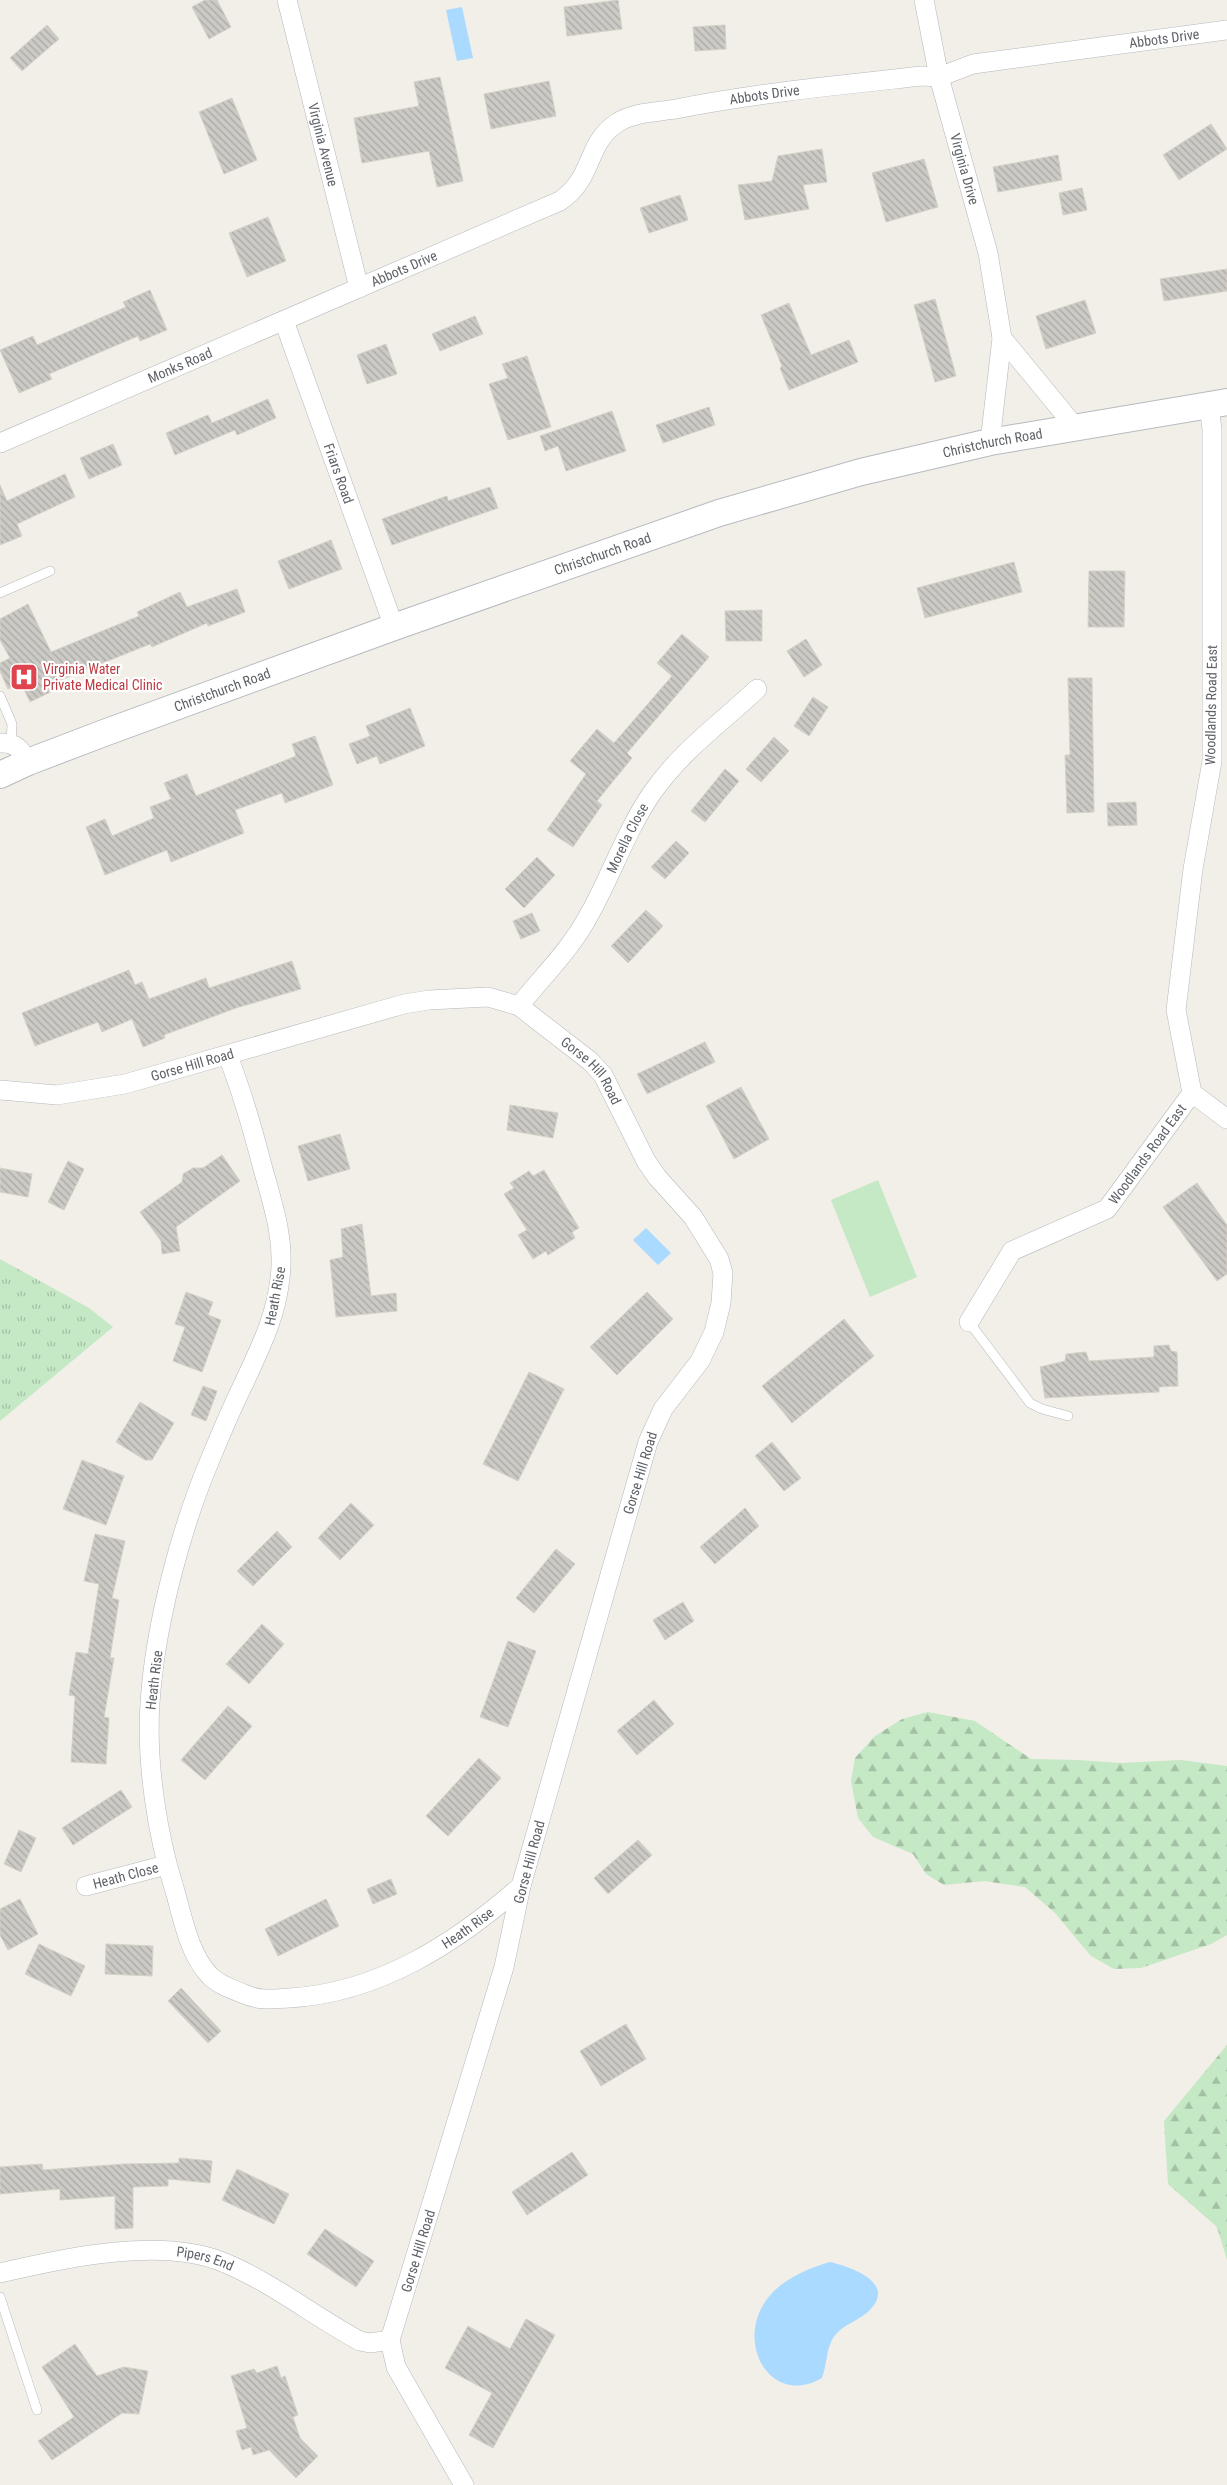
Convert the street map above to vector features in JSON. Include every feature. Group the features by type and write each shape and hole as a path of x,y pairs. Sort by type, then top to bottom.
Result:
{"main road":[{"name":"Christchurch Road","path":"0,775 13,749 394,627 719,513 861,472 990,442 1218,403"}],"street":[{"name":"Virginia Avenue","path":"287,0 360,288"},
{"name":"Virginia Drive","path":"924,0 939,77 988,253 1002,338 990,442"},
{"name":"Abbots Drive","path":"360,288 560,201 570,194 584,178 596,146 605,133 625,118 770,93 922,76 939,77 973,64 1227,30"},
{"name":"Monks Road","path":"0,443 360,288"},
{"name":"Friars Road","path":"284,321 394,627"},
{"path":"1002,338 1076,428"},
{"name":"Woodlands Road East","path":"1218,403 1212,430 1212,761 1193,869 1176,1010 1192,1093 1227,1119"},
{"name":"Morella Close","path":"519,1006 573,942 589,915 632,827 651,794 671,768 706,732 757,689"},
{"name":"Gorse Hill Road","path":"0,1090 57,1095 125,1084 404,1004 429,1000 488,997 519,1006 590,1061 603,1075 646,1161 713,1246 723,1273 721,1302 714,1332 700,1361 663,1409 648,1442 521,1886 504,1967 390,2340 396,2367 464,2485"},
{"name":"Heath Rise","path":"228,1056 252,1126 276,1218 282,1258 280,1281 271,1324 200,1484 168,1595 154,1669 149,1736 155,1794 166,1865 192,1946 210,1977 224,1986 253,1998 302,1997 343,1989 381,1976 421,1959 489,1914 521,1886"},
{"name":"Woodlands Road East","path":"969,1322 1012,1251 1107,1209 1192,1093"},
{"name":"Heath Close","path":"86,1886 166,1865"},
{"name":"Pipers End","path":"0,2273 85,2255 155,2251 191,2253 225,2262 360,2341 370,2343 390,2340"}],"lane":[{"path":"0,593 50,571"},
{"path":"0,696 12,724 13,749"},
{"path":"969,1322 1030,1404 1068,1416"},
{"path":"0,2297 37,2410"}],"green space":[{"path":"878,1180 917,1277 870,1297 831,1200"},
{"path":"0,1259 89,1308 113,1327 0,1421"},
{"path":"928,1712 975,1721 1031,1759 1121,1763 1181,1760 1227,1766 1227,1935 1211,1944 1141,1968 1114,1969 1091,1956 1055,1913 1025,1887 984,1881 944,1885 926,1874 913,1854 873,1837 858,1818 851,1781 855,1758 875,1736 902,1719"},
{"path":"1227,2045 1227,2260 1217,2227 1168,2184 1164,2121"}],"water":[{"path":"462,7 473,58 457,61 446,10"},
{"path":"646,1228 671,1253 658,1265 633,1240"},
{"path":"830,2262 851,2269 871,2280 876,2287 878,2295 874,2305 864,2315 843,2328 833,2338 822,2378 802,2385 784,2383 769,2374 760,2360 755,2342 756,2322 765,2302 781,2285 804,2271"}],"building":[{"path":"205,0 217,0 231,27 209,39 192,7"},
{"path":"618,0 622,29 567,36 564,7"},
{"path":"47,25 59,39 22,71 10,58"},
{"path":"725,25 726,49 695,51 693,27"},
{"path":"440,77 463,181 437,187 429,151 362,163 354,118 419,106 414,82"},
{"path":"549,81 556,116 491,129 484,94"},
{"path":"232,98 257,160 224,174 199,112"},
{"path":"1211,124 1227,149 1179,180 1163,155"},
{"path":"822,149 827,182 803,185 809,209 745,220 738,185 772,181 778,156"},
{"path":"1058,155 1062,180 998,192 993,167"},
{"path":"924,159 938,207 886,222 872,173"},
{"path":"1082,188 1087,210 1063,215 1059,193"},
{"path":"680,195 688,220 649,233 640,208"},
{"path":"268,217 286,261 247,277 229,233"},
{"path":"1227,269 1227,291 1164,301 1160,279"},
{"path":"150,290 167,330 140,341 138,336 49,374 52,379 19,393 0,350 33,336 37,345 126,307 123,302"},
{"path":"935,299 956,376 935,382 914,305"},
{"path":"1085,300 1096,333 1046,349 1036,316"},
{"path":"789,303 811,355 849,340 858,362 789,390 780,368 782,366 761,315"},
{"path":"475,316 483,334 440,351 432,334"},
{"path":"386,344 397,374 367,384 357,355"},
{"path":"527,356 551,427 508,440 489,384 508,378 502,364"},
{"path":"268,399 276,418 237,435 235,430 175,455 166,433 208,415 212,423"},
{"path":"709,407 715,425 663,443 656,425"},
{"path":"612,411 626,451 566,471 558,446 545,451 540,436"},
{"path":"113,444 122,465 89,479 80,458"},
{"path":"65,474 75,497 17,524 22,536 0,545 0,485 7,501"},
{"path":"490,487 498,508 392,545 382,519 447,496 448,501"},
{"path":"331,540 342,569 289,589 278,561"},
{"path":"1014,562 1022,592 925,618 917,588"},
{"path":"1089,571 1125,571 1124,627 1088,627"},
{"path":"237,589 245,612 208,626 207,623 152,647 150,644 63,679 65,685 30,702 21,683 8,689 0,671 0,663 10,658 0,640 0,619 28,604 51,652 139,616 137,612 180,592 187,607"},
{"path":"762,610 762,641 726,641 725,611"},
{"path":"682,634 709,657 627,753 632,758 597,801 602,805 573,847 547,830 586,774 570,761 597,729 614,743 672,676 657,663"},
{"path":"806,639 822,665 804,677 787,651"},
{"path":"1068,678 1092,678 1094,812 1067,813 1065,755 1070,755"},
{"path":"813,697 828,707 809,736 794,726"},
{"path":"410,708 425,746 380,764 377,756 357,764 349,744 370,736 366,726"},
{"path":"315,736 333,785 285,803 282,793 235,810 244,833 171,862 167,850 105,875 86,827 105,819 112,836 154,818 150,807 171,799 164,783 187,774 196,796 296,756 292,744"},
{"path":"774,737 789,751 761,782 746,769"},
{"path":"725,769 739,781 705,822 691,811"},
{"path":"1136,802 1137,825 1108,826 1107,803"},
{"path":"676,841 689,853 665,879 651,867"},
{"path":"537,857 555,875 524,908 505,889"},
{"path":"646,910 663,926 628,963 611,946"},
{"path":"532,913 540,931 521,939 513,921"},
{"path":"292,961 301,989 236,1008 164,1035 165,1038 143,1047 132,1019 102,1032 98,1022 35,1046 22,1013 129,970 135,985 142,982 149,999 206,978 209,988"},
{"path":"705,1042 715,1062 647,1094 637,1074"},
{"path":"741,1087 769,1139 734,1159 706,1106"},
{"path":"510,1105 558,1113 553,1138 507,1130"},
{"path":"340,1134 350,1169 308,1181 298,1146"},
{"path":"222,1155 240,1181 176,1227 180,1251 162,1254 161,1241 140,1212 182,1182 183,1174 193,1168 203,1168"},
{"path":"68,1161 84,1169 64,1210 48,1202"},
{"path":"0,1168 32,1174 28,1197 0,1192"},
{"path":"544,1170 579,1228 572,1232 575,1238 548,1255 546,1251 533,1259 518,1235 527,1230 504,1194 514,1188 510,1183 529,1171 533,1176"},
{"path":"1197,1183 1227,1225 1227,1274 1217,1281 1163,1207"},
{"path":"362,1224 371,1296 396,1293 397,1311 336,1317 330,1260 343,1257 341,1229"},
{"path":"186,1292 213,1302 208,1315 221,1320 202,1372 173,1361 185,1327 175,1324"},
{"path":"647,1292 673,1319 617,1375 590,1347"},
{"path":"844,1319 874,1356 792,1423 762,1386"},
{"path":"1169,1345 1171,1351 1177,1352 1178,1386 1159,1387 1159,1392 1045,1398 1040,1367 1065,1361 1066,1354 1086,1352 1089,1361 1154,1357 1154,1346"},
{"path":"529,1372 564,1389 518,1481 483,1464"},
{"path":"203,1386 217,1391 206,1421 191,1415"},
{"path":"140,1402 174,1423 152,1460 145,1460 116,1442"},
{"path":"772,1442 801,1478 784,1491 755,1456"},
{"path":"82,1460 124,1476 106,1525 63,1509"},
{"path":"351,1503 374,1525 340,1560 318,1538"},
{"path":"745,1508 759,1526 715,1564 700,1547"},
{"path":"277,1531 292,1547 253,1586 237,1571"},
{"path":"95,1534 125,1541 112,1598 119,1600 110,1658 114,1658 104,1717 109,1718 106,1764 71,1762 75,1696 69,1695 76,1652 88,1654 99,1584 84,1581"},
{"path":"556,1549 575,1564 534,1613 516,1598"},
{"path":"683,1602 694,1621 665,1640 653,1620"},
{"path":"262,1624 284,1644 249,1684 226,1664"},
{"path":"508,1641 536,1651 508,1727 480,1717"},
{"path":"654,1700 674,1724 637,1755 617,1731"},
{"path":"228,1706 252,1726 205,1780 181,1760"},
{"path":"479,1758 501,1778 448,1836 426,1816"},
{"path":"121,1790 132,1807 73,1845 62,1828"},
{"path":"19,1830 36,1838 21,1872 4,1864"},
{"path":"638,1840 652,1855 608,1894 594,1878"},
{"path":"391,1879 397,1894 373,1904 367,1889"},
{"path":"20,1899 38,1934 8,1950 0,1935 0,1909"},
{"path":"326,1899 339,1926 278,1956 265,1929"},
{"path":"39,1944 85,1966 71,1996 25,1974"},
{"path":"106,1944 153,1946 152,1976 105,1974"},
{"path":"181,1988 221,2031 208,2043 168,2001"},
{"path":"626,2024 646,2059 601,2086 580,2051"},
{"path":"572,2152 588,2175 527,2215 512,2192"},
{"path":"179,2158 212,2161 210,2183 168,2179 168,2186 133,2187 133,2228 115,2229 115,2196 60,2200 60,2189 0,2194 0,2167 42,2164 43,2170 124,2164 179,2163"},
{"path":"237,2169 289,2194 274,2224 222,2200"},
{"path":"325,2229 374,2261 356,2287 307,2254"},
{"path":"526,2319 555,2335 493,2448 469,2435 492,2393 445,2368 468,2326 510,2349"},
{"path":"75,2344 97,2376 124,2367 148,2371 139,2414 122,2413 52,2460 38,2441 74,2417 42,2367"},
{"path":"277,2366 281,2378 285,2376 298,2415 293,2417 300,2438 318,2456 296,2478 269,2450 253,2455 251,2447 242,2450 236,2431 247,2428 231,2376 254,2369 257,2373"}],"place":[{"name":"Virginia Water Private Medical Clinic","path":"24,677"}]}
